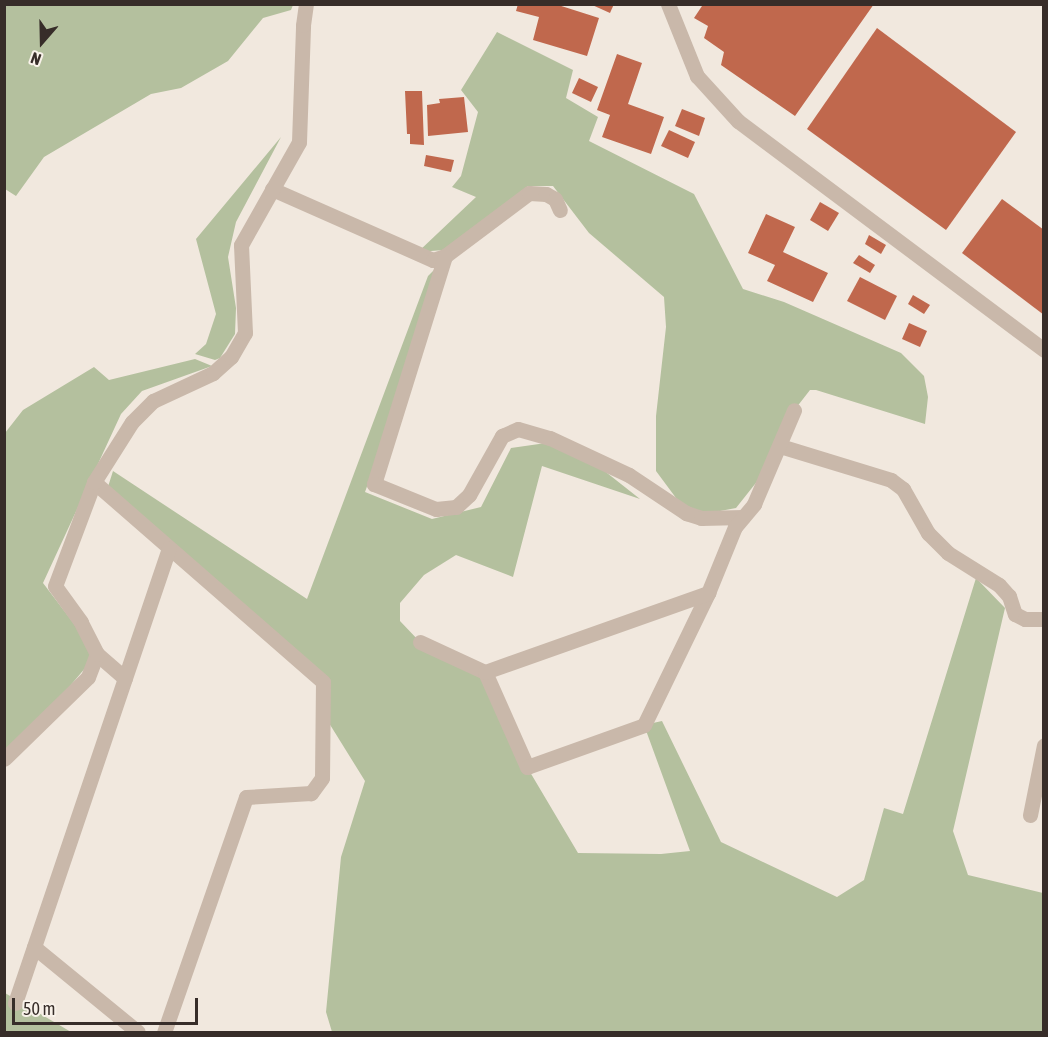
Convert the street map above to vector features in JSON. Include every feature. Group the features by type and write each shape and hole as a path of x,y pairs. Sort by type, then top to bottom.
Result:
{"street":[{"path":"125,678 97,654 81,622 55,586 94,482 132,422 153,401 213,373 231,357 245,333 241,245 299,142 303,25 306,4"},
{"path":"668,4 697,76 738,121 1044,350"},
{"path":"272,189 433,260 445,255 529,193 546,194 555,199 560,210"},
{"path":"445,255 374,484 436,509 456,507 469,495 502,436 518,429 550,438 629,475 686,513 701,518 743,517"},
{"path":"420,642 485,672 527,767 644,725 708,593 735,527 754,504 794,410"},
{"path":"780,446 891,480 903,489 928,533 948,553 999,585 1009,596 1016,614 1025,619 1044,619"},
{"path":"94,482 323,682 322,777 311,793 246,797 164,1032"},
{"path":"15,1003 169,548"},
{"path":"485,672 708,593"},
{"path":"4,759 88,677 97,654"},
{"path":"1030,815 1044,745"},
{"path":"34,947 138,1032"}],"green space":[{"path":"5,4 293,5 291,10 263,18 228,61 181,88 151,94 44,157 16,196 5,189"},
{"path":"497,32 573,70 566,98 598,117 589,141 694,194 743,289 784,302 901,353 924,376 928,397 925,424 810,390 796,408 759,479 736,508 704,514 679,502 656,471 656,416 666,327 664,297 589,233 553,186 528,186 444,250 418,252 476,197 452,187 461,176 478,112 461,90"},
{"path":"281,137 236,222 228,257 236,308 235,334 220,358 215,360 195,354 206,344 216,314 196,239"},
{"path":"443,261 409,370 365,492 432,519 481,507 511,448 546,443 602,469 640,499 542,466 513,577 456,555 424,575 400,603 400,621 420,642 483,671 527,767 578,853 661,854 690,851 644,725 662,721 721,842 837,897 864,880 884,808 903,814 976,578 1005,608 953,831 968,875 1043,893 1043,1032 332,1032 326,1012 341,857 365,781 324,715 323,682 106,493 113,471 307,599 428,276"},
{"path":"195,359 212,366 142,391 121,414 43,583 97,654 5,763 5,433 23,410 94,367 109,380"},
{"path":"5,993 71,1032 5,1032"}],"building":[{"path":"518,4 555,4 599,18 587,56 533,40 539,17 516,11"},
{"path":"590,4 614,4 610,13"},
{"path":"700,4 874,4 795,116 721,65 724,52 704,38 708,26 694,18 702,6"},
{"path":"877,28 1016,132 946,230 807,129"},
{"path":"617,54 642,63 628,104 664,117 651,154 602,137 610,115 597,110"},
{"path":"579,78 598,87 591,102 572,93"},
{"path":"405,91 422,91 424,145 410,144 410,134 407,134"},
{"path":"464,97 468,132 428,136 427,105 440,103 439,99"},
{"path":"682,109 705,118 699,136 675,126"},
{"path":"669,130 695,142 688,158 661,146"},
{"path":"426,155 454,160 451,172 424,166"},
{"path":"1002,199 1044,230 1044,315 962,253"},
{"path":"820,202 839,213 828,231 810,220"},
{"path":"766,214 795,227 783,252 828,273 813,302 767,281 775,265 748,253"},
{"path":"869,235 886,245 881,254 865,244"},
{"path":"859,255 875,265 870,273 853,263"},
{"path":"860,277 897,296 885,320 847,301"},
{"path":"913,295 930,305 924,314 908,304"},
{"path":"909,323 927,331 920,347 902,339"}]}
